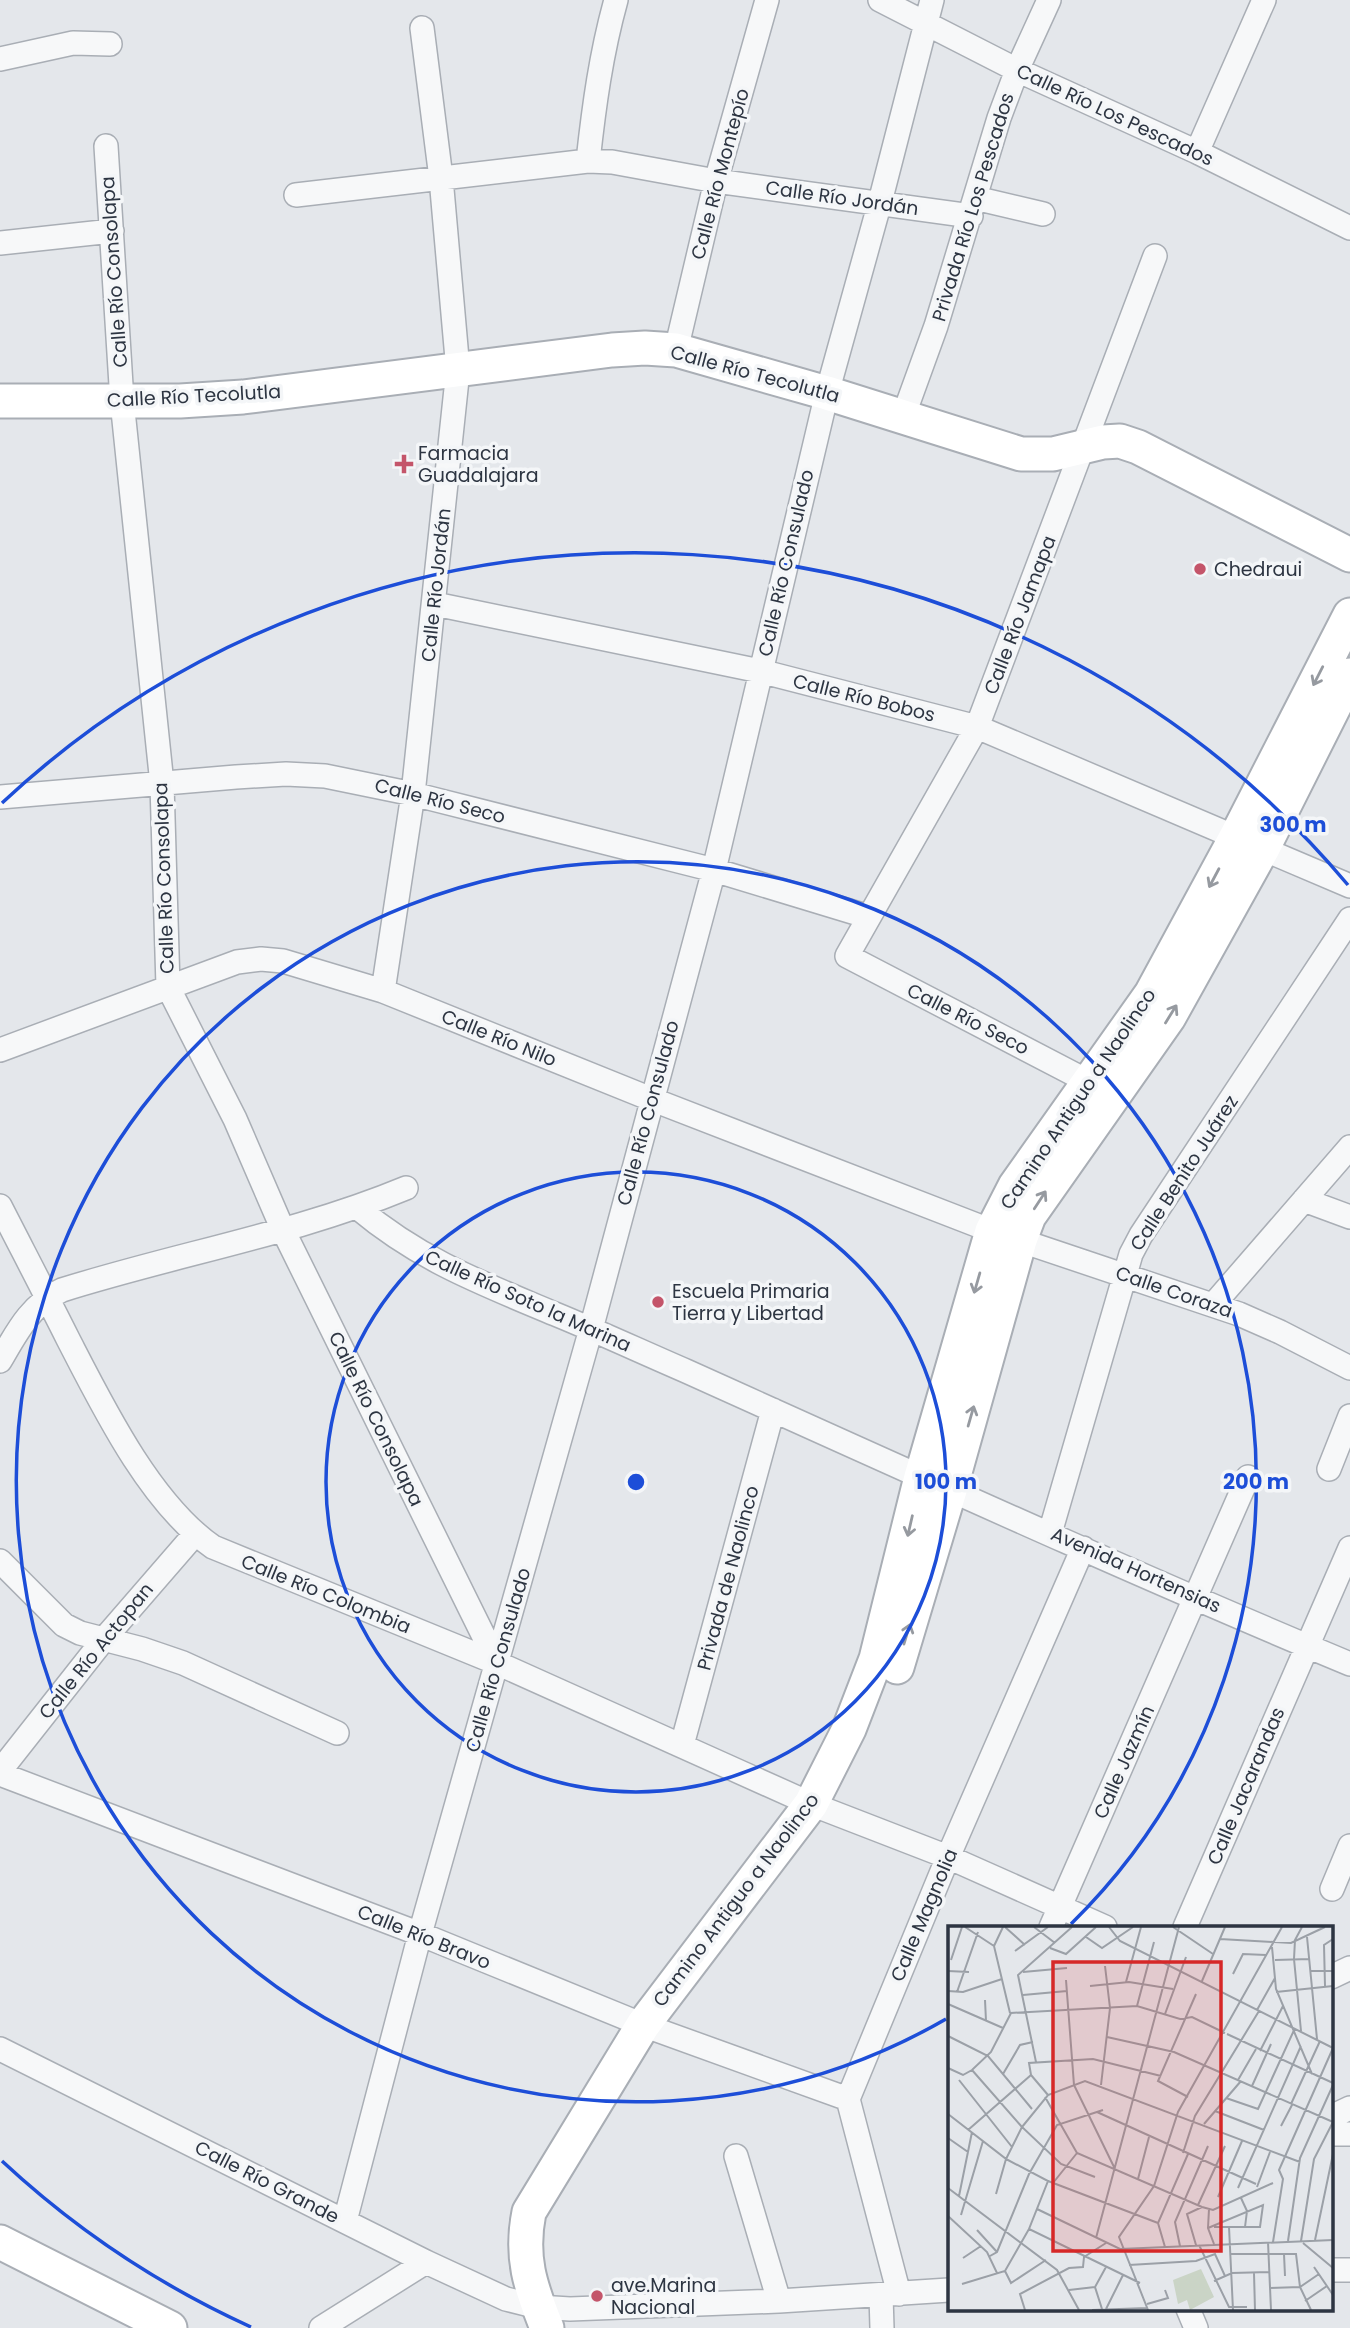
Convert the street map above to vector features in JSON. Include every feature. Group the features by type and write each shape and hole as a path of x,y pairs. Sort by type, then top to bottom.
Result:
{"main road":[{"name":"Calle Río Tecolutla","path":"0,401 243,397 612,350 676,350 827,393 1021,454 1053,454 1120,441 1138,447 1350,555"},
{"name":"Camino Antiguo a Naolinco","path":"1006,1235 1029,1216 1169,1017 1250,843 1350,615"},
{"name":"Camino Antiguo a Naolinco","path":"542,2317 526,2269 525,2232 529,2212 653,2029 821,1807 876,1659 936,1484 1006,1235 1015,1185 1151,995 1250,843 1350,676"},
{"path":"0,2242 170,2328"}],"street":[{"path":"588,161 595,90 616,0"},
{"name":"Calle Río Montepío","path":"676,350 716,181 767,0"},
{"name":"Calle Río Los Pescados","path":"880,0 1017,69 1198,152 1350,228"},
{"name":"Calle Río Consulado","path":"345,2221 420,1934 591,1329 714,870 827,393 932,0"},
{"name":"Privada Río Los Pescados","path":"903,417 936,326 999,118 1017,69 1049,0"},
{"path":"1198,152 1264,0"},
{"name":"Calle Río Jordán","path":"383,991 413,793 458,370 441,178 422,28"},
{"path":"0,60 73,43 110,44"},
{"name":"Calle Río Consolapa","path":"106,146 122,401 162,784 168,987 235,1119 283,1230 497,1663"},
{"name":"Calle Río Jordán","path":"441,178 588,161 612,162 716,181 880,202 1043,214"},
{"path":"296,195 441,178"},
{"path":"0,243 112,231"},
{"name":"Calle Río Jamapa","path":"847,956 977,727 1154,256"},
{"name":"Calle Río Bobos","path":"435,604 760,671 977,727 1350,886"},
{"name":"Calle Río Seco","path":"0,797 286,774 325,776 413,793 714,870 869,917"},
{"name":"Calle Benito Juárez","path":"1050,1533 1123,1276 1141,1235 1350,919"},
{"name":"Calle Río Seco","path":"847,956 1089,1082"},
{"name":"Calle Río Nilo","path":"0,1050 237,962 261,959 304,966 383,991 651,1099 1006,1235"},
{"path":"1213,1305 1350,1147"},
{"path":"0,1361 33,1309 47,1297 81,1284 358,1208 406,1188"},
{"path":"1304,1200 1350,1217"},
{"name":"Calle Río Colombia","path":"0,1206 117,1431 165,1501 195,1534 213,1547 497,1663 821,1807 948,1857 1056,1917 1100,1926"},
{"name":"Calle Río Soto la Marina","path":"358,1208 389,1234 469,1278 591,1329 936,1484"},
{"name":"Calle Coraza","path":"1006,1235 1213,1305 1280,1332 1350,1368"},
{"name":"Privada de Naolinco","path":"682,1745 773,1410"},
{"path":"1329,1469 1350,1416"},
{"name":"Calle Jazmín","path":"1056,1917 1248,1477"},
{"name":"Avenida Hortensias","path":"936,1484 1350,1664"},
{"name":"Calle Río Actopan","path":"0,1773 104,1639 195,1534"},
{"name":"Calle Magnolia","path":"848,2099 948,1857 1083,1548"},
{"name":"Calle Jacarandas","path":"1185,1926 1350,1548"},
{"path":"0,1561 64,1625 80,1633 183,1662 337,1733"},
{"name":"Calle Río Bravo","path":"0,1773 420,1934 653,2029 848,2099"},
{"path":"1332,1889 1350,1846"},
{"path":"1332,1977 1350,1968"},
{"name":"Calle Río Grande","path":"0,2049 426,2262 542,2317 570,2309 779,2301 948,2290"},
{"path":"848,2099 890,2294 882,2328"},
{"path":"1332,2117 1350,2108"},
{"path":"1332,2134 1350,2134"},
{"path":"736,2156 779,2301"},
{"path":"321,2328 426,2262"},
{"path":"1332,2270 1350,2270"},
{"path":"1188,2310 1196,2328"}],"place":[{"name":"Farmacia Guadalajara","path":"404,464"},
{"name":"Chedraui","path":"1200,569"},
{"name":"Escuela Primaria Tierra y Libertad","path":"658,1302"},
{"name":"ave.Marina Nacional","path":"597,2296"}]}
